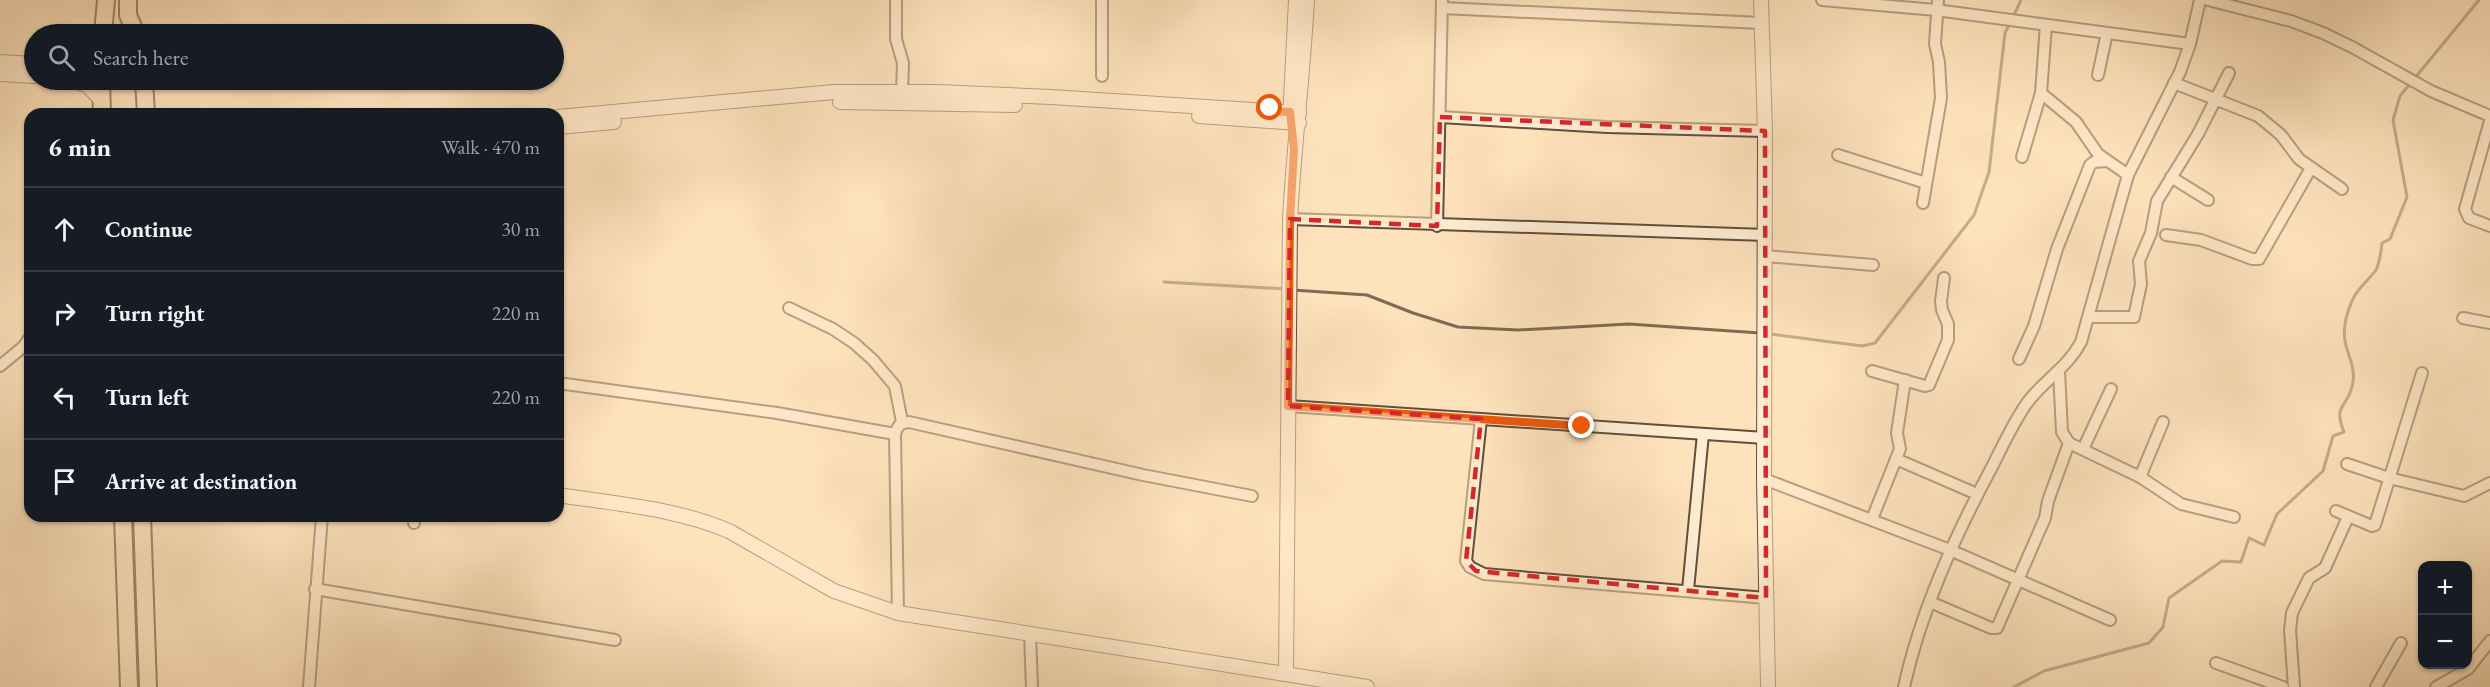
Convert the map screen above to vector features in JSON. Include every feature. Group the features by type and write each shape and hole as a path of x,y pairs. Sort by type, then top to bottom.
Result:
{"main road":[{"path":"105,24 106,0"},
{"path":"128,0 128,15 132,24"},
{"path":"101,90 102,108"},
{"path":"145,90 146,108"},
{"path":"123,522 129,687"},
{"path":"142,522 148,687"}],"street":[{"path":"896,0 896,39 903,63 902,92"},
{"path":"1102,0 1102,76"},
{"path":"1295,118 1292,88 1296,0"},
{"path":"1286,673 1290,219 1295,118 1307,0"},
{"path":"1761,0 1765,130 1764,479 1768,687"},
{"path":"1822,0 1937,5 2046,25 2190,44"},
{"path":"1904,687 1930,602 1950,550 1977,494 2025,407 2078,347 2089,317 2128,175 2174,83 2190,44 2200,0"},
{"path":"2208,0 2291,21 2352,47 2431,91 2490,116"},
{"path":"1437,225 1442,4 1761,23"},
{"path":"1923,203 1941,98 1939,62 1935,44 1937,5"},
{"path":"2022,157 2041,93 2046,25"},
{"path":"2098,75 2107,33"},
{"path":"0,62 24,63"},
{"path":"2089,317 2134,317 2141,284 2139,261 2151,233 2157,201 2229,73"},
{"path":"0,74 24,75"},
{"path":"2174,83 2252,114 2269,124 2281,135 2295,155 2342,189"},
{"path":"1260,116 1276,105 1292,88"},
{"path":"90,90 102,108"},
{"path":"564,116 834,92 1051,97 1260,116 1283,129 1293,145"},
{"path":"2041,93 2076,122 2098,154 2128,175"},
{"path":"564,126 835,102 937,102 1052,106 1295,118"},
{"path":"1440,117 1607,127 1765,130"},
{"path":"2490,121 2465,209 2469,218 2490,226"},
{"path":"1838,155 1926,183"},
{"path":"2019,359 2034,326 2056,249 2090,165 2094,162 2107,161"},
{"path":"2166,235 2200,240 2259,259 2311,168"},
{"path":"2171,177 2208,200"},
{"path":"1290,219 1766,235"},
{"path":"1766,256 1874,265"},
{"path":"1872,370 1925,386 1929,385 1948,340 1948,324 1941,310 1944,278"},
{"path":"789,308 833,329 873,360 895,386 902,423"},
{"path":"2463,318 2490,323"},
{"path":"0,366 24,345"},
{"path":"2059,370 2062,432 2069,443 2140,477 2190,507 2234,517"},
{"path":"2336,511 2374,526 2422,373"},
{"path":"1872,519 1901,445 1897,433 1905,380"},
{"path":"564,384 777,412 895,434"},
{"path":"2083,449 2111,388"},
{"path":"1288,406 1765,438"},
{"path":"1481,419 1466,561 1470,567 1484,574 1766,598"},
{"path":"898,613 895,434 897,426 902,423 909,422 1143,475 1252,496"},
{"path":"2140,477 2163,422"},
{"path":"1688,590 1703,434"},
{"path":"1930,602 1995,629 1999,626 2045,518 2048,501 2069,443"},
{"path":"1896,459 1977,494"},
{"path":"2347,464 2389,478 2464,496 2490,483"},
{"path":"1764,479 1950,550 2110,620"},
{"path":"564,496 636,506 713,524 834,591 898,613 1286,673 1320,684 1367,687"},
{"path":"2294,687 2290,630 2292,613 2308,578 2325,568 2348,517"},
{"path":"309,687 321,522"},
{"path":"315,589 615,640"},
{"path":"1030,634 1032,687"},
{"path":"2436,687 2468,669 2490,641"},
{"path":"2376,687 2401,643"},
{"path":"2216,663 2251,682 2283,687"}],"highlighted area":[{"path":"1440,117 1765,131 1766,598 1476,571 1466,561 1481,419 1288,406 1290,219 1437,226"}],"waterway":[{"path":"2013,17 2021,0"},
{"path":"2014,687 2044,671 2149,643 2163,627 2169,598 2222,561 2241,562 2249,538 2264,545 2277,514 2323,471 2333,436 2344,432 2340,415 2353,382 2344,333 2348,312 2356,294 2376,270 2382,243 2390,239 2407,197 2393,120 2400,96 2479,0"},
{"path":"1770,334 1862,346 1875,343 1974,215 1989,172 2005,33 2010,23"},
{"path":"1164,282 1287,289"},
{"path":"1293,290 1367,295 1458,327 1518,330 1629,324 1760,333"}],"route":[{"path":"1270,108 1260,111 1290,112 1294,149 1290,219 1288,406 1582,426"}]}
